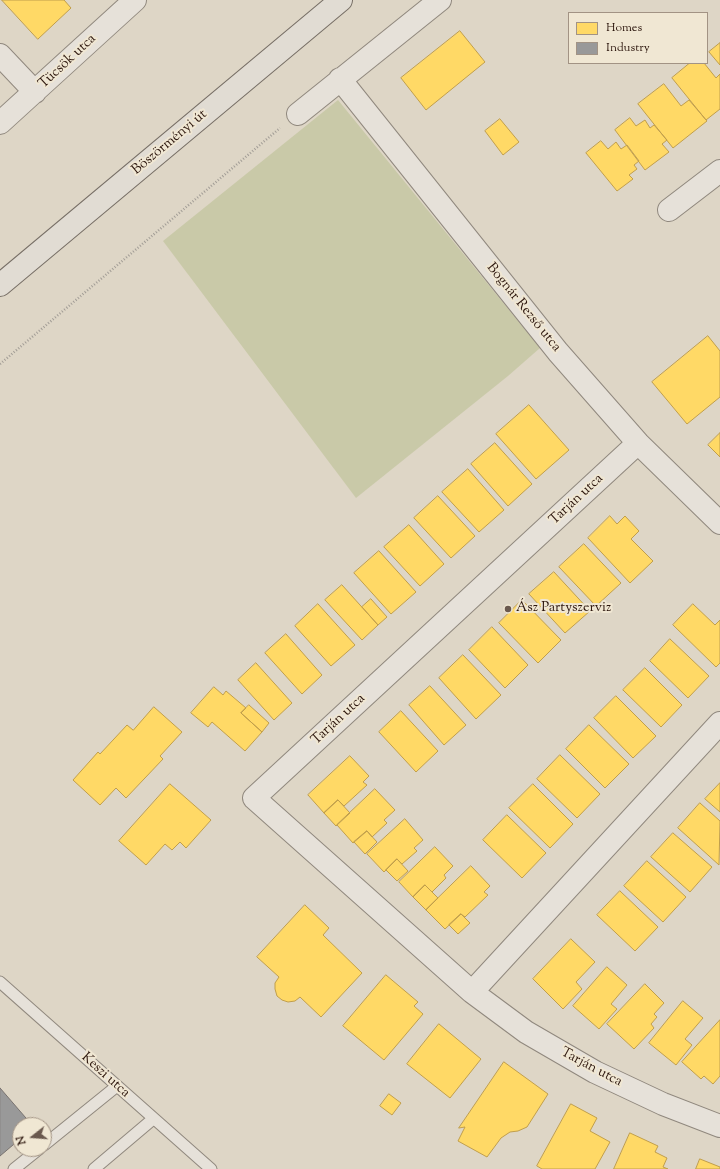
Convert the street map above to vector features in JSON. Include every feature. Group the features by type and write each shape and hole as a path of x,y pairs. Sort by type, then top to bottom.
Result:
{"main road":[{"name":"Böszörményi út","path":"0,285 341,0"}],"street":[{"name":"Tücsök utca","path":"0,123 135,0"},
{"path":"298,114 440,0"},
{"path":"0,55 35,92"},
{"name":"Bognár Rezső utca","path":"340,79 558,352 638,443 720,524"},
{"path":"669,210 720,171"},
{"name":"Tarján utca","path":"638,443 254,798 472,992 526,1032 595,1072 663,1104 720,1126"},
{"path":"472,992 720,723"}],"lane":[{"name":"Keszi utca","path":"0,982 211,1169"},
{"path":"52,1139 117,1086"},
{"path":"94,1169 153,1119"},
{"path":"14,1169 28,1157"}],"path":[{"path":"0,364 298,114"}],"green space":[{"path":"338,100 540,348 508,376 356,498 163,241"}],"building: Homes":[{"path":"2,0 64,0 71,8 38,39"},
{"path":"460,31 485,62 426,110 401,78"},
{"path":"720,43 720,65 709,52"},
{"path":"689,64 705,64 716,78 720,74 720,109 706,120 672,78"},
{"path":"664,84 681,106 689,100 707,121 673,148 638,104"},
{"path":"630,118 636,126 645,120 650,128 654,125 667,140 662,144 669,152 645,170 615,130"},
{"path":"500,119 519,142 503,155 485,131"},
{"path":"601,141 608,149 616,142 621,149 627,145 639,161 634,165 637,169 629,175 633,179 617,191 586,153"},
{"path":"708,336 720,351 720,397 687,424 652,382"},
{"path":"529,405 569,450 536,479 496,434"},
{"path":"720,433 720,457 708,445"},
{"path":"495,443 532,484 508,506 471,464"},
{"path":"468,469 504,510 479,532 442,492"},
{"path":"438,496 475,536 451,558 414,518"},
{"path":"610,516 617,524 625,516 639,531 631,539 653,561 630,583 588,538"},
{"path":"409,525 444,564 420,586 384,547"},
{"path":"584,544 621,583 596,606 559,567"},
{"path":"379,551 416,592 391,614 354,573"},
{"path":"554,572 590,611 565,633 529,594"},
{"path":"342,585 378,625 362,640 325,600"},
{"path":"371,599 387,617 378,625 362,607"},
{"path":"522,600 561,640 538,663 499,623"},
{"path":"318,604 355,645 331,666 295,626"},
{"path":"693,604 715,625 720,620 720,663 716,667 673,625"},
{"path":"492,627 528,665 505,688 469,650"},
{"path":"286,634 322,675 302,694 265,653"},
{"path":"670,639 709,676 688,698 650,661"},
{"path":"463,655 501,695 476,719 439,678"},
{"path":"256,663 292,703 274,720 238,680"},
{"path":"645,668 682,705 661,727 623,690"},
{"path":"430,686 466,725 444,745 409,705"},
{"path":"214,687 223,695 226,691 246,708 241,713 262,732 245,751 212,722 208,727 191,713"},
{"path":"616,696 656,736 633,758 594,718"},
{"path":"249,705 269,723 262,732 241,713"},
{"path":"154,707 182,732 160,756 163,759 126,798 116,788 100,805 73,780 98,752 100,754 127,725 133,730"},
{"path":"401,711 438,751 416,772 379,732"},
{"path":"589,725 629,764 605,788 566,749"},
{"path":"560,755 600,794 577,818 537,779"},
{"path":"350,756 369,776 363,782 367,785 344,806 338,800 324,813 308,795"},
{"path":"720,783 720,812 705,799"},
{"path":"170,784 211,820 186,848 180,842 172,850 165,844 146,865 119,841"},
{"path":"533,784 573,824 550,848 509,808"},
{"path":"375,789 395,810 384,820 387,823 372,837 367,831 353,843 337,825"},
{"path":"338,800 350,813 336,826 324,813"},
{"path":"700,803 720,821 719,865 678,828"},
{"path":"507,815 546,853 522,878 483,840"},
{"path":"405,819 423,840 414,848 417,851 402,864 397,859 384,872 367,854"},
{"path":"367,831 377,842 365,854 354,842"},
{"path":"673,833 712,867 690,892 651,857"},
{"path":"435,847 453,866 444,875 446,878 432,892 425,885 413,897 399,882"},
{"path":"397,859 408,871 397,881 386,870"},
{"path":"647,861 686,897 663,922 624,886"},
{"path":"471,866 490,886 484,892 488,895 465,917 461,914 445,929 426,910"},
{"path":"425,885 438,898 426,910 413,897"},
{"path":"620,891 658,927 635,951 597,915"},
{"path":"305,905 329,928 323,935 362,973 321,1017 300,997 295,1001 288,1002 277,996 275,983 279,977 257,957"},
{"path":"461,914 470,923 458,934 449,925"},
{"path":"571,939 595,962 576,982 582,989 563,1009 533,979"},
{"path":"607,967 627,985 611,1004 617,1009 599,1029 573,1006"},
{"path":"386,975 418,1002 414,1006 423,1014 384,1060 343,1026"},
{"path":"645,984 664,1003 654,1014 657,1017 651,1024 654,1028 634,1049 607,1024"},
{"path":"683,1001 703,1018 685,1039 692,1045 676,1065 649,1043"},
{"path":"720,1020 720,1076 713,1084 704,1076 701,1079 682,1062"},
{"path":"439,1024 481,1059 450,1098 407,1064"},
{"path":"504,1062 548,1094 527,1127 518,1131 510,1132 501,1138 487,1157 458,1141 465,1127 459,1128"},
{"path":"389,1094 401,1103 392,1115 380,1106"},
{"path":"571,1104 597,1118 590,1131 610,1142 595,1169 542,1169 537,1166"},
{"path":"630,1133 658,1146 655,1152 667,1158 663,1167 668,1169 614,1169"},
{"path":"700,1159 720,1167 720,1169 696,1169"}],"building: Industry":[{"path":"0,1088 25,1117 12,1117 12,1146 0,1156"}],"place":[{"name":"Ász Partyszerviz","path":"508,609"}]}
